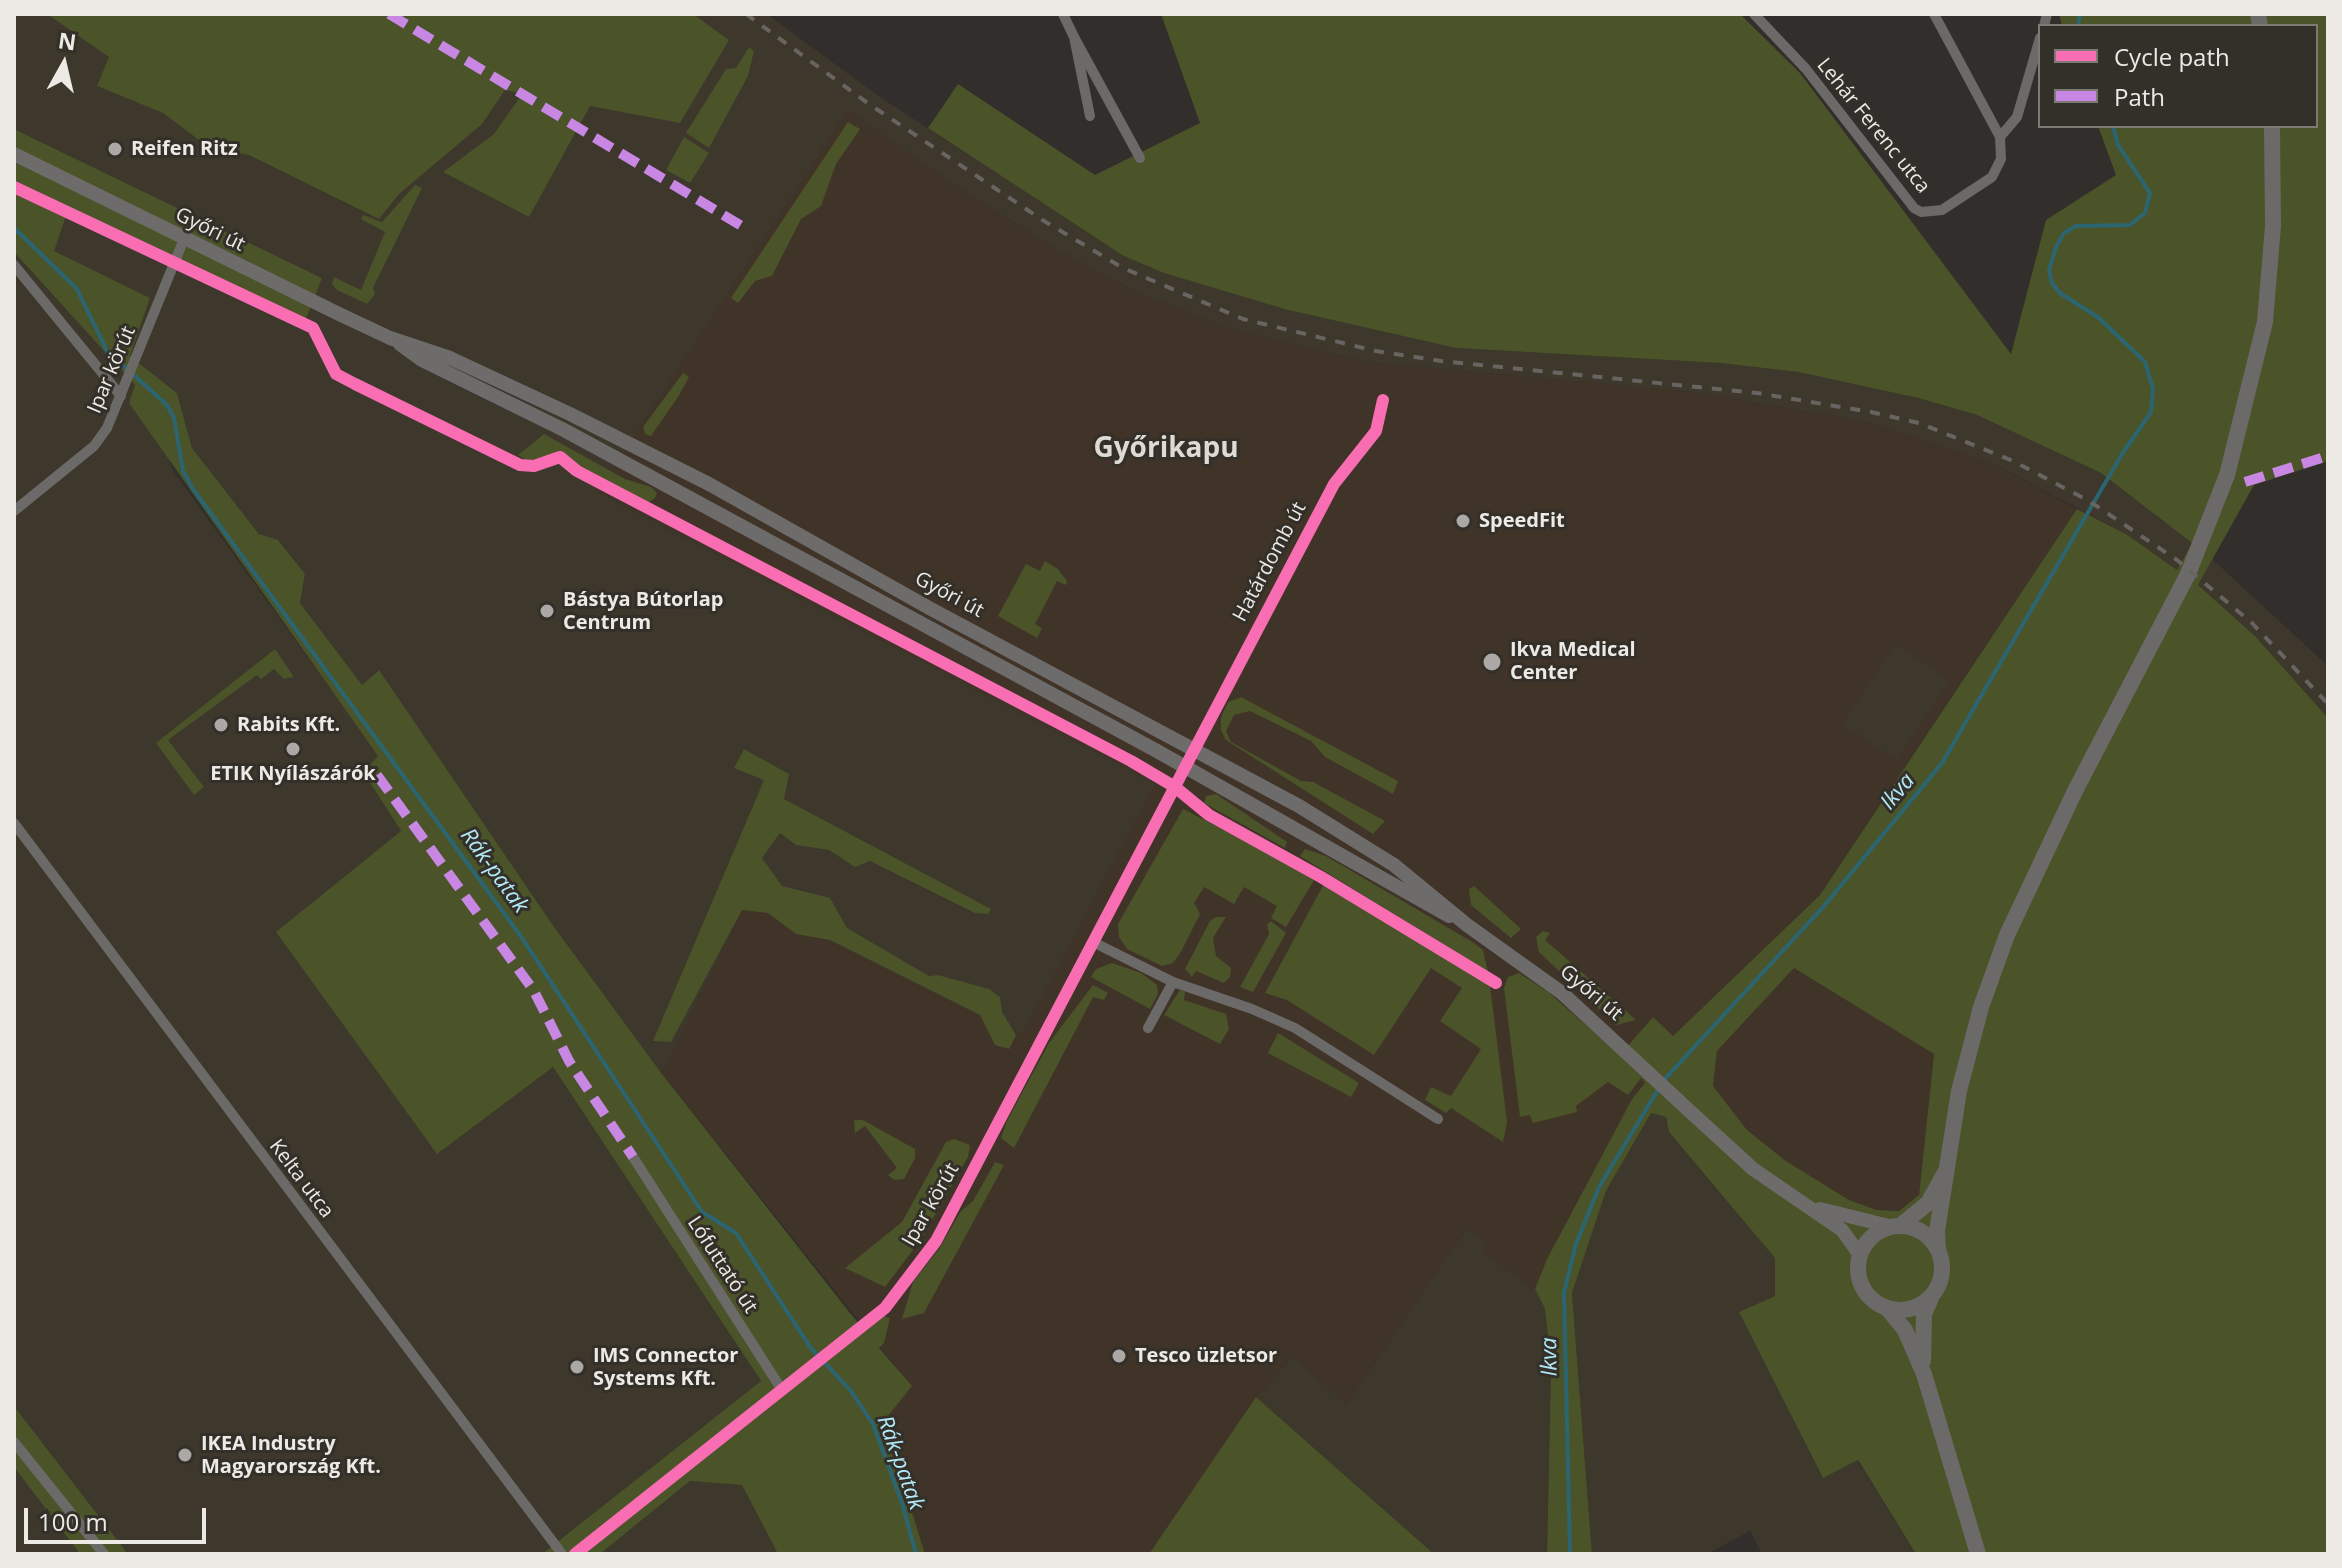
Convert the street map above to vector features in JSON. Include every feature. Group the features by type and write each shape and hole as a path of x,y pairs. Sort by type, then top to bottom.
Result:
{"main road":[{"path":"1924,1374 1924,1314 1940,1276 1938,1249 1948,1166 1974,1028 2007,935 2075,791 2174,601 2227,475 2265,322 2273,226 2272,128"},
{"name":"Győri út","path":"14,154 390,338 422,360 564,430 1186,766 1467,925"},
{"name":"Győri út","path":"390,338 429,349 538,397 709,484 931,609 1196,748 1394,865 1467,925 1562,993 1648,1070 1729,1150 1842,1230 1860,1255"},
{"path":"1948,1166 1928,1203 1896,1227 1869,1240 1860,1255 1861,1283 1874,1301 1887,1308 1905,1330 1924,1374 1978,1554"},
{"name":"Győri út","path":"1802,1204 1896,1227"},
{"path":"1896,1227 1920,1232 1938,1249"},
{"path":"1887,1308 1916,1307 1933,1295"}],"street":[{"path":"1063,14 1140,158"},
{"name":"Lehár Ferenc utca","path":"1754,14 1806,69 1914,208 1927,214 1934,213 1992,177 2001,159 2000,137"},
{"path":"1934,14 2000,137 2017,117 2038,45"},
{"path":"1074,37 1090,116"},
{"name":"Ipar körút","path":"14,511 94,446 107,428 184,239"},
{"path":"14,265 121,396"},
{"name":"Határdomb út","path":"1186,766 1334,484 1376,431 1383,400"},
{"name":"Ipar körút","path":"575,1554 885,1308 936,1241 1186,766"},
{"name":"Kelta utca","path":"14,823 562,1554"},
{"path":"1095,943 1173,982 1252,1009 1295,1028 1438,1119"},
{"path":"1148,1028 1173,982"},
{"name":"Lófuttató út","path":"633,1157 782,1390"},
{"path":"14,1442 104,1554"}],"shaded area":[{"path":"14,14 767,14 880,97 1122,255 1288,310 1456,348 1720,363 1798,372 1918,398 1977,415 2101,473 2192,543 2177,570 2126,534 1992,463 1875,424 1702,393 1366,362 1228,328 1137,292 1057,250 946,179 848,110 597,492 1155,784 1022,1035 749,897 662,1074 552,924 378,670 362,686 300,603 305,574 278,541 259,534 192,448 177,393 130,356 150,298 53,252 66,212 302,326 322,278 14,129"},
{"path":"848,109 946,179 1057,250 1137,292 1228,328 1366,362 1702,393 1875,424 1992,463 2077,509 1820,895 1673,1036 1642,1077 1645,1083 1632,1099 1547,1259 1535,1289 1481,1252 1466,1229 1346,1404 1293,1356 1256,1397 1149,1554 925,1554 884,1421 911,1386 662,1074 749,897 596,492"},
{"path":"14,252 136,385 174,472 379,756 363,772 401,831 277,932 553,1067 761,1381 542,1554 128,1554 14,1406"},
{"path":"2211,558 2328,666 2328,718 2256,637 2197,585"},
{"path":"1896,644 1950,680 1896,760 1842,724"},
{"path":"1794,968 1934,1053 1919,1195 1899,1211 1877,1210 1849,1200 1786,1161 1747,1130 1713,1086 1717,1051"},
{"path":"1651,1113 1666,1117 1669,1132 1776,1258 1775,1296 1740,1312 1823,1478 1857,1460 1916,1554 1762,1554 1750,1531 1707,1554 1592,1554 1572,1293 1606,1191"},
{"path":"1466,1229 1488,1243 1482,1252 1535,1289 1545,1309 1551,1365 1547,1554 1434,1554 1256,1397 1293,1356 1346,1404"},
{"path":"14,1467 80,1554 14,1554"},
{"path":"690,1481 742,1484 778,1554 600,1554"}],"green space":[{"path":"47,14 693,14 729,40 680,123 590,106 529,217 443,172 494,134 520,97 534,96 505,90 482,124 399,194 379,219 249,155 211,149 163,113 97,86 109,57"},
{"path":"1161,14 1740,14 1800,73 2011,354 2046,220 2116,175 2099,128 2318,128 2318,24 2062,24 2059,14 2328,14 2328,461 2254,485 2198,585 2256,637 2328,718 2328,1554 1916,1554 1858,1460 1823,1478 1739,1312 1775,1296 1775,1258 1669,1132 1666,1117 1651,1113 1606,1191 1572,1293 1592,1554 1547,1554 1551,1365 1545,1309 1535,1289 1547,1259 1632,1099 1645,1083 1641,1078 1628,1095 1608,1082 1576,1106 1577,1112 1533,1123 1530,1115 1520,1117 1504,988 1508,977 1519,973 1548,992 1620,1055 1653,1017 1673,1036 1820,895 2077,509 2126,534 2177,570 2192,543 2101,473 1977,415 1918,398 1798,372 1720,363 1456,348 1288,310 1164,273 1122,255 928,128 958,84 1095,175 1200,123","holes":["1794,968 1934,1054 1919,1195 1899,1211 1877,1210 1849,1200 1786,1161 1747,1130 1713,1086 1717,1051"]},
{"path":"749,47 754,51 748,76 709,148 686,133 726,69 736,68"},
{"path":"848,122 860,129 836,164 821,206 801,219 772,276 755,281 738,303 731,298"},
{"path":"14,129 322,278 303,326 67,213 54,251 150,298 130,356 177,393 192,448 259,534 278,540 305,574 300,603 362,685 379,670 552,924 662,1074 850,1313 865,1331 881,1315 890,1318 884,1343 879,1348 912,1386 884,1421 925,1554 778,1554 742,1485 690,1481 600,1554 542,1554 761,1381 553,1067 437,1154 276,932 401,831 363,772 378,756 129,403 135,385 14,252"},
{"path":"684,137 709,153 690,183 666,170"},
{"path":"415,185 422,188 373,288 375,294 367,304 337,290 332,284 334,277 361,290 385,232 361,219 363,215 382,222"},
{"path":"683,373 689,377 678,397 651,436 645,434 643,427"},
{"path":"544,434 625,479 651,487 657,493 655,498 649,502 560,457 550,455 528,461 518,455"},
{"path":"1045,561 1058,569 1067,581 1066,585 1057,581 1035,624 1042,628 1037,638 998,616 1026,564 1040,571"},
{"path":"275,649 294,677 284,679 274,669 261,679 257,675 168,740 204,787 194,795 156,743"},
{"path":"1241,697 1398,781 1393,794 1325,757 1311,741 1250,711 1234,715 1226,731 1231,742 1301,781 1313,782 1385,821 1373,834 1226,740 1221,730 1221,717 1228,702"},
{"path":"744,749 789,774 784,799 991,909 988,914 975,913 870,861 855,867 829,850 796,845 780,833 762,858 782,886 830,898 847,928 929,976 938,975 989,989 1000,997 1002,1012 1016,1035 1009,1049 995,1045 980,1015 830,940 796,934 768,913 742,910 671,1042 653,1041 764,780 734,768"},
{"path":"1216,794 1287,842 1285,848 1204,803 1206,796"},
{"path":"1183,809 1316,877 1286,927 1271,918 1277,906 1244,887 1234,904 1204,887 1194,903 1200,914 1182,950 1173,963 1162,966 1127,949 1119,937 1118,924"},
{"path":"1305,849 1326,856 1474,943 1483,950 1488,972 1300,856"},
{"path":"1325,882 1490,985 1507,1122 1503,1142 1451,1108 1446,1113 1425,1100 1431,1087 1451,1096 1481,1049 1440,1021 1462,988 1431,968 1374,1055 1287,1000 1265,993"},
{"path":"1474,886 1521,929 1511,938 1471,905 1469,889"},
{"path":"1216,917 1226,917 1213,938 1216,956 1231,968 1230,977 1224,983 1196,971 1192,977 1185,969 1210,921"},
{"path":"1271,921 1286,933 1253,992 1240,987 1269,934 1267,925"},
{"path":"1543,931 1550,933 1545,940 1636,1020 1616,1025 1539,952 1536,937"},
{"path":"1112,963 1141,973 1157,985 1158,994 1150,1009 1091,977 1096,969"},
{"path":"1093,985 1108,993 1104,1000 1093,997 1014,1148 1001,1138 1007,1121 1049,1043"},
{"path":"1180,990 1185,992 1184,1000 1226,1014 1229,1029 1220,1044 1164,1015"},
{"path":"1278,1033 1359,1083 1351,1097 1268,1053"},
{"path":"854,1120 863,1120 915,1149 915,1158 904,1179 894,1180 888,1175 897,1168 865,1126 855,1133"},
{"path":"954,1139 970,1145 968,1157 922,1238 885,1287 845,1268 902,1222 946,1142"},
{"path":"995,1162 1004,1165 924,1313 902,1319 913,1282 939,1249 961,1211 973,1201"},
{"path":"1256,1397 1434,1554 1149,1554"},
{"path":"14,1406 128,1554 80,1554 14,1467"}],"waterway":[{"name":"Ikva","path":"2078,24 2080,14"},
{"name":"Ikva","path":"1663,1081 1824,906 1942,763 2122,454 2151,412 2153,389 2145,362 2099,318 2060,293 2052,283 2049,271 2064,233 2076,226 2130,225 2145,213 2150,193 2118,145 2114,128"},
{"name":"Rák-patak","path":"14,228 77,289 107,351 167,405 174,418 183,471 193,489 520,935 702,1212 736,1233 810,1347 851,1391 873,1424 902,1503 916,1554"},
{"name":"Ikva","path":"1570,1554 1564,1292 1576,1244 1599,1187 1659,1088"}],"railway":[{"path":"746,14 869,104 1044,221 1123,268 1243,319 1376,351 1441,361 1757,393 1871,412 1919,423 2013,461 2089,501 2177,560 2252,623 2328,704"}],"marked path":[{"path":"389,14 745,228"},
{"path":"2245,482 2328,456"},
{"path":"377,775 534,991 569,1061 633,1157"}],"cycle path":[{"path":"14,187 313,328 336,374 355,384 520,465 534,466 560,457 577,471 1131,761 1175,787 1209,815 1321,877 1496,983"},
{"path":"575,1554 885,1308 936,1241 1334,484 1376,431 1383,400"}],"place":[{"name":"Reifen Ritz","path":"115,149"},
{"name":"SpeedFit","path":"1463,521"},
{"name":"Bástya Bútorlap Centrum","path":"547,611"},
{"name":"Ikva Medical Center","path":"1492,662"},
{"name":"Rabits Kft.","path":"221,725"},
{"name":"ETIK Nyílászárók","path":"293,749"},
{"name":"Tesco üzletsor","path":"1119,1356"},
{"name":"IMS Connector Systems Kft.","path":"577,1367"},
{"name":"IKEA Industry Magyarország Kft.","path":"185,1455"}],"district":[{"name":"Győrikapu","path":"1166,449"}]}
